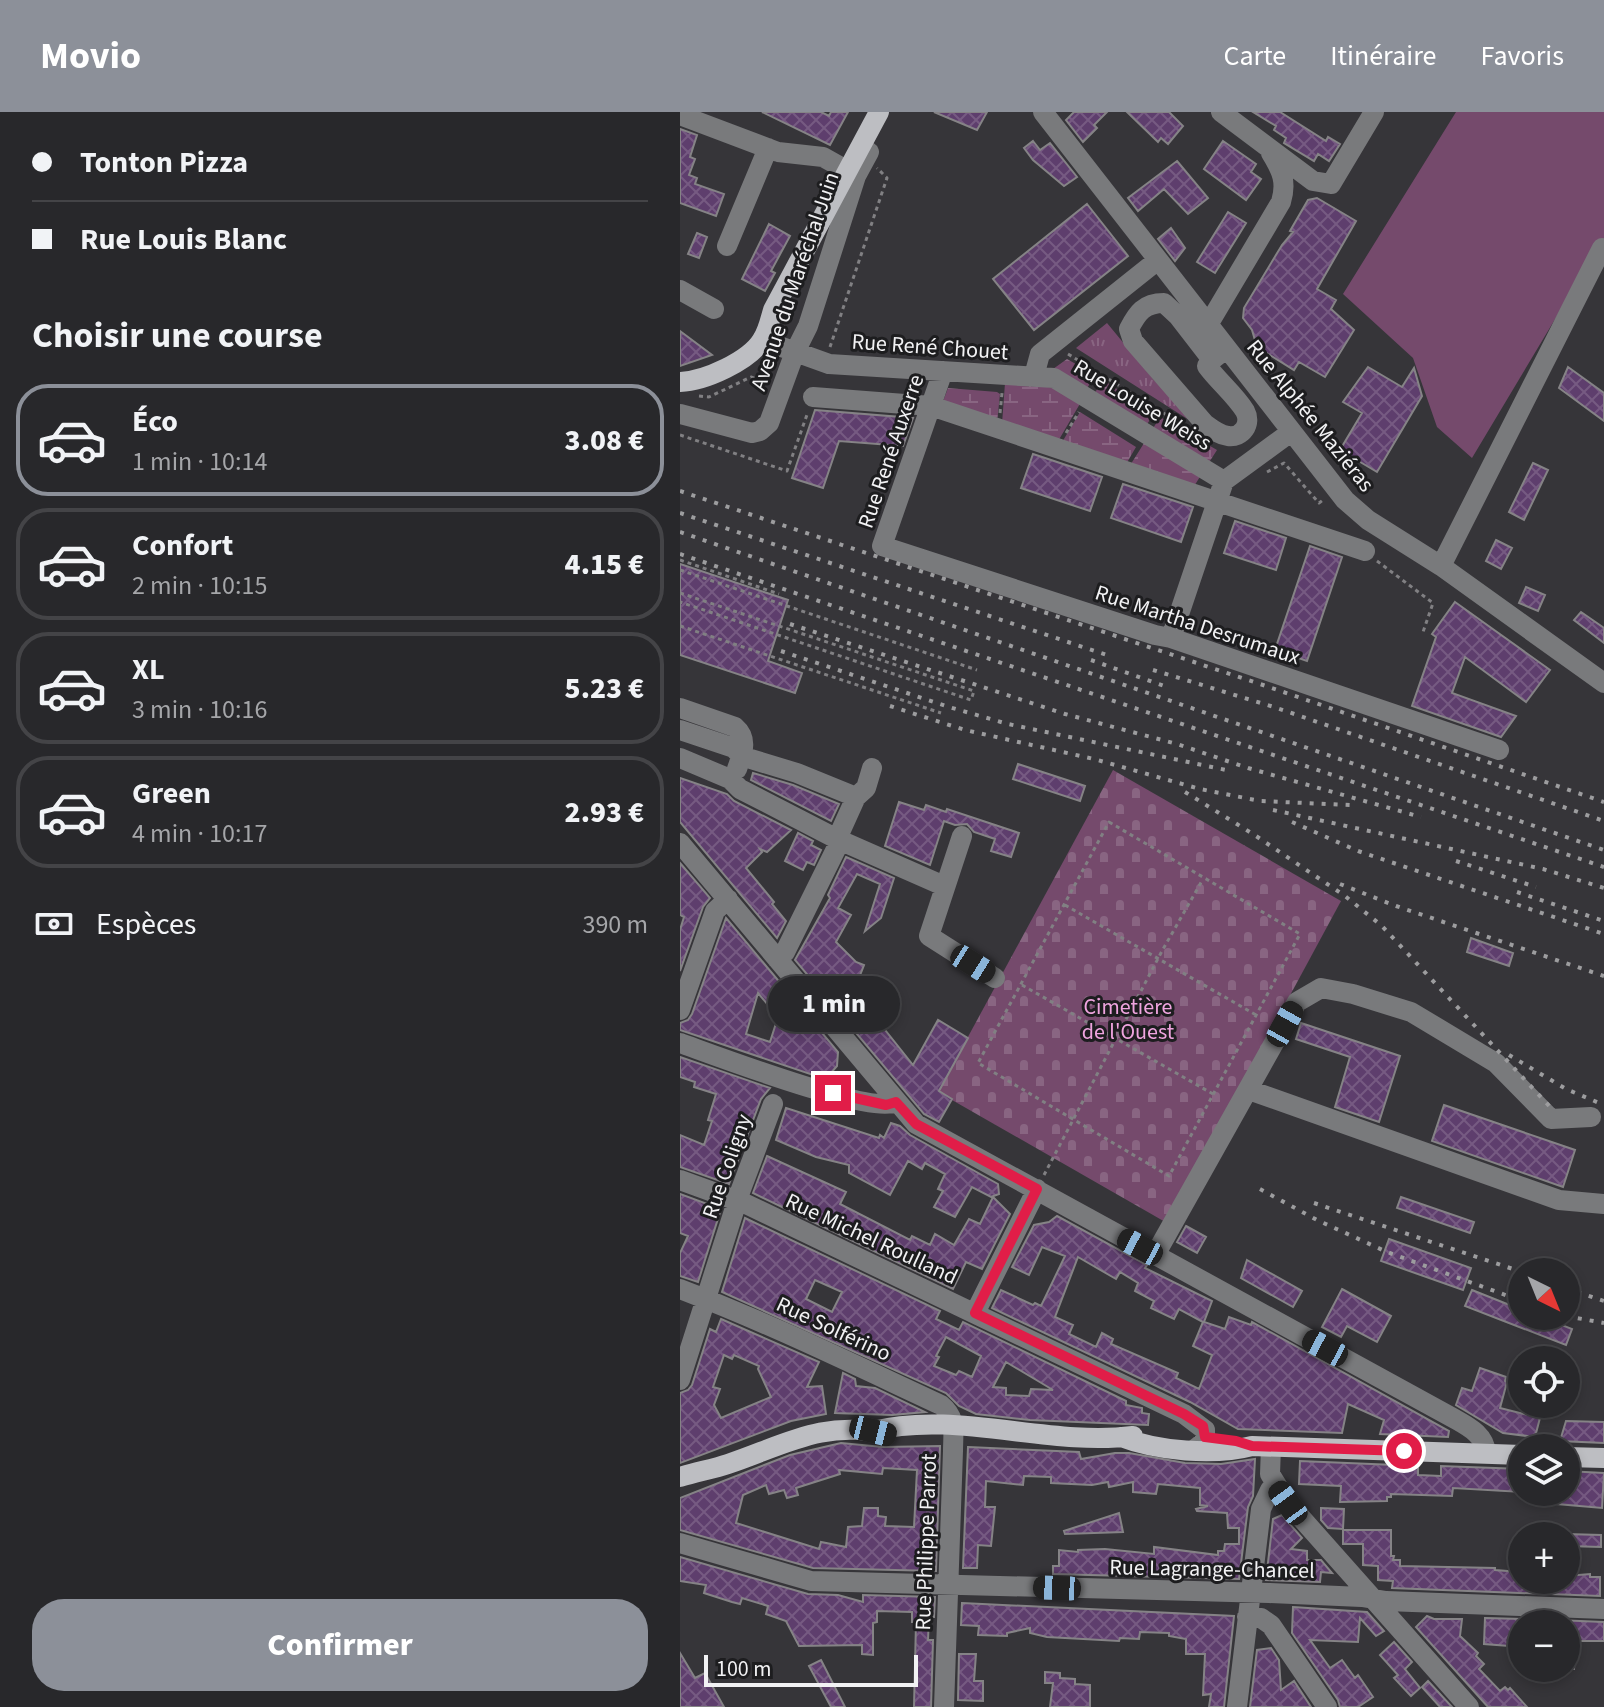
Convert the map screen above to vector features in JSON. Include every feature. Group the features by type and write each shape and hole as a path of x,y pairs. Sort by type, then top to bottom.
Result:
{"main road":[{"name":"Avenue du Maréchal Juin","path":"680,382 711,376 729,367 763,338 773,310 881,112"},
{"path":"680,1477 729,1464 807,1434 873,1431 897,1425 953,1432 1121,1437 1145,1434 1200,1443 1236,1441 1261,1447 1508,1454"},
{"path":"1580,1457 1604,1458"},
{"path":"680,1490 729,1464"}],"street":[{"name":"Avenue du Maréchal Juin","path":"680,414 743,431 760,431 772,416 795,352 808,326 856,176 876,137 881,112"},
{"name":"Rue Alphée Maziéras","path":"1043,112 1208,325 1219,355 1291,432 1345,500 1368,520 1601,673"},
{"path":"1221,112 1313,181 1331,184 1374,112"},
{"path":"680,115 778,152 823,157 848,171"},
{"path":"727,246 768,148"},
{"path":"1208,325 1281,202 1282,170 1269,150"},
{"path":"1441,566 1603,249"},
{"name":"Rue René Chouet","path":"763,338 829,364 1034,376 1040,354 1158,260"},
{"path":"680,290 714,309"},
{"path":"1164,303 1219,355 1207,366 1246,413 1248,423 1242,432 1233,437 1218,434 1205,424 1133,341 1129,329 1144,307 1164,303"},
{"name":"Rue René Auxerre","path":"882,546 943,371"},
{"name":"Rue Louise Weiss","path":"1034,376 1054,378 1224,481"},
{"path":"813,397 931,406 1365,551"},
{"path":"1171,638 1224,481 1291,432"},
{"name":"Rue Martha Desrumaux","path":"882,546 1171,638 1499,750"},
{"path":"680,708 735,727 744,741 730,779"},
{"path":"680,730 734,748 741,756 797,773 856,797"},
{"path":"680,758 730,779 740,789 837,839 944,886"},
{"path":"777,959 785,952 837,847 837,839 856,797 866,788 872,768"},
{"path":"962,836 929,936 995,978"},
{"path":"680,843 916,1124 1460,1422 1476,1433 1486,1447 1486,1453"},
{"path":"680,1010 715,911 728,899"},
{"path":"1155,1255 1297,1002 1321,988 1353,994 1411,1012 1496,1063 1551,1119 1591,1117"},
{"path":"680,1043 855,1100 886,1105 896,1102"},
{"path":"1249,1090 1559,1200 1604,1204"},
{"name":"Rue Coligny","path":"680,1380 773,1104"},
{"name":"Rue Michel Roulland","path":"680,1180 738,1202 1184,1414 1203,1426 1200,1443"},
{"path":"975,1313 1037,1189"},
{"name":"Rue Solférino","path":"680,1289 785,1332 941,1405 950,1413 953,1432"},
{"name":"Rue Philippe Parrot","path":"944,1707 953,1432"},
{"path":"1261,1447 1275,1486 1469,1707"},
{"path":"1237,1707 1261,1509 1275,1486"},
{"name":"Rue Lagrange-Chancel","path":"680,1543 811,1581 1250,1594 1604,1609"},
{"path":"1247,1617 1261,1618 1271,1625 1327,1707"}],"path":[{"path":"828,352 887,178 871,163"},
{"path":"1059,350 1185,427"},
{"path":"751,377 767,382"},
{"path":"999,429 1002,389"},
{"path":"1056,448 1083,406"},
{"path":"1260,475 1284,463 1319,503 1323,499 1316,488"},
{"path":"1365,551 1433,603 1422,635"},
{"path":"680,560 779,594"},
{"path":"680,570 977,670"},
{"path":"680,593 974,691 971,700 680,602"},
{"path":"680,626 941,713"},
{"path":"1109,822 1204,877 1300,934 1169,1176 978,1063 1109,822"},
{"path":"1037,1189 1204,877"},
{"path":"1064,905 1256,1015"},
{"path":"1021,984 1213,1094"}],"green space":[{"path":"1456,112 1604,112 1604,246 1600,244 1472,458 1437,427 1413,358 1343,294"},
{"path":"1107,323 1154,380 1208,432 1076,348"},
{"path":"1067,359 1095,375 1086,390 1053,369"},
{"path":"1103,380 1154,413 1146,426 1094,394"},
{"path":"1005,383 1057,388 1081,402 1057,443 1002,424"},
{"path":"948,388 1000,394 997,423 942,404"},
{"path":"1080,412 1136,447 1125,466 1061,444"},
{"path":"1160,417 1217,450 1208,464 1152,430"},
{"path":"1146,440 1201,475 1193,488 1129,467"},
{"name":"Cimetière de l'Ouest","path":"1113,770 1341,901 1167,1223 938,1092"}],"building":[{"path":"762,112 821,112 829,116 831,112 848,112 830,145"},
{"path":"934,112 987,112 977,130"},
{"path":"1074,112 1107,112 1083,142 1066,120"},
{"path":"1127,112 1169,112 1183,126 1168,144 1161,138 1158,142"},
{"path":"1253,112 1280,112 1326,141 1328,137 1340,144 1329,161 1318,154 1314,161 1284,143 1286,138 1274,130 1276,126"},
{"path":"680,129 697,135 690,157 695,159 689,175 697,178 695,184 724,194 716,216 680,203"},
{"path":"1033,141 1040,150 1050,143 1077,177 1064,186 1033,160 1024,148"},
{"path":"1223,141 1256,164 1251,172 1261,179 1246,200 1204,169"},
{"path":"1177,161 1208,198 1188,214 1164,189 1138,211 1128,198"},
{"path":"1317,198 1356,221 1317,289 1336,300 1331,309 1354,330 1325,377 1299,362 1294,370 1257,347 1252,330 1243,318 1244,308 1293,232 1290,231 1308,200"},
{"path":"1087,204 1128,256 1034,330 993,279"},
{"path":"1228,212 1246,223 1215,273 1197,262"},
{"path":"769,224 790,236 771,271 775,273 765,291 742,279"},
{"path":"1171,228 1185,248 1175,261 1158,239"},
{"path":"697,233 707,237 699,258 688,254"},
{"path":"680,331 712,355 680,366"},
{"path":"1368,367 1402,387 1414,368 1422,396 1377,472 1340,450 1362,413 1343,402"},
{"path":"1568,367 1604,393 1604,421 1559,388"},
{"path":"815,410 913,418 903,446 839,441 823,488 792,478"},
{"path":"1033,454 1102,477 1090,511 1021,488"},
{"path":"1533,463 1548,470 1524,520 1509,512"},
{"path":"1123,484 1193,507 1181,542 1111,518"},
{"path":"1235,521 1286,538 1276,570 1224,553"},
{"path":"1496,540 1512,548 1501,569 1486,561"},
{"path":"1310,546 1342,557 1307,661 1275,650"},
{"path":"680,564 788,600 768,661 802,673 795,693 680,655"},
{"path":"1526,587 1545,595 1538,611 1519,603"},
{"path":"1455,602 1550,670 1526,702 1465,657 1452,693 1516,716 1501,737 1412,706 1436,637 1432,634"},
{"path":"1581,612 1604,628 1604,643 1574,620"},
{"path":"1018,764 1085,786 1080,801 1013,779"},
{"path":"753,773 839,804 831,821 751,780"},
{"path":"680,778 727,794 734,801 791,830 767,852 760,849 762,852 746,868 786,921 777,938 680,822"},
{"path":"899,802 924,810 926,805 946,812 947,809 1019,833 1011,857 991,851 995,839 974,832 967,824 955,825 944,821 930,865 885,846"},
{"path":"798,833 813,841 811,845 821,850 814,865 807,862 803,870 785,861"},
{"path":"846,857 894,878 881,918 865,931 880,884 857,874 838,908 851,915 836,942 856,962 864,965 859,978 871,990 862,1001 913,1065 938,1020 968,1038 939,1091 952,1099 939,1122 924,1114 795,960 830,898 828,895"},
{"path":"680,863 710,898 703,907 680,971 680,930 684,917 680,915"},
{"path":"726,918 838,1052 837,1066 822,1078 680,1030 680,1023 692,1014","holes":["758,993 778,1017 770,1042 746,1034"]},
{"path":"1471,938 1513,953 1509,966 1467,952"},
{"path":"1301,1023 1400,1056 1379,1122 1335,1107 1350,1057 1296,1039"},
{"path":"680,1057 770,1088 761,1099 729,1184 680,1167 680,1135 704,1145 716,1094 694,1087 695,1082 680,1077"},
{"path":"1444,1105 1575,1150 1563,1187 1432,1141"},
{"path":"786,1108 879,1138 880,1135 884,1138 891,1123 900,1126 910,1135 998,1184 999,1194 991,1197 972,1187 955,1217 934,1207 943,1191 938,1189 945,1174 925,1163 922,1169 908,1161 890,1195 849,1173 849,1165 816,1157 776,1140"},
{"path":"767,1156 846,1192 840,1204 910,1240 912,1236 930,1245 935,1234 954,1245 969,1219 980,1224 993,1197 1010,1214 982,1269 966,1262 953,1289 753,1193"},
{"path":"680,1194 721,1209 698,1282 680,1276 680,1253 688,1236 680,1233"},
{"path":"1401,1197 1474,1222 1470,1233 1397,1208"},
{"path":"1057,1216 1147,1265 1145,1268 1212,1301 1204,1322 1225,1329 1229,1317 1251,1325 1252,1322 1449,1431 1448,1437 1380,1434 1384,1420 1348,1404 1342,1433 1238,1429 1190,1402 992,1308 1001,1290 1041,1306 1065,1256 1042,1247 1029,1275 1012,1267 1034,1225 1049,1222","holes":["1078,1257 1116,1279 1120,1272 1138,1283 1135,1291 1154,1301 1151,1308 1174,1319 1179,1309 1203,1322 1193,1346 1212,1355 1199,1389 1176,1378 1178,1373 1111,1344 1113,1339 1102,1333 1096,1347 1069,1334 1073,1325 1055,1317"]},
{"path":"745,1218 940,1311 936,1319 959,1330 963,1322 1126,1401 1126,1405 1142,1408 1142,1413 1149,1414 1148,1425 1030,1420 976,1414 959,1406 946,1393 722,1292","holes":["815,1280 842,1292 832,1312 806,1299","946,1337 981,1356 972,1377 959,1371 956,1375 934,1366 939,1357 936,1356","1006,1362 1053,1390 1031,1389 1029,1396 1006,1395 1006,1388 993,1387"]},
{"path":"1186,1226 1206,1237 1197,1253 1177,1242"},
{"path":"1389,1239 1471,1268 1463,1290 1381,1261"},
{"path":"1247,1260 1302,1291 1293,1307 1241,1278"},
{"path":"1342,1289 1391,1316 1377,1342 1347,1326 1341,1337 1322,1327"},
{"path":"1472,1290 1508,1304 1508,1323 1465,1306"},
{"path":"721,1319 819,1362 807,1387 822,1386 826,1414 791,1421 680,1463 680,1393 692,1385 710,1329 716,1332","holes":["724,1355 732,1359 734,1355 759,1366 771,1397 721,1418 714,1405 720,1389 713,1387"]},
{"path":"1527,1330 1572,1330 1566,1345"},
{"path":"1480,1368 1506,1377 1500,1408 1508,1410 1508,1418 1540,1418 1536,1434 1503,1433 1456,1405 1462,1388 1472,1391"},
{"path":"843,1373 855,1379 856,1386 875,1388 925,1412 892,1415 835,1413"},
{"path":"1566,1421 1604,1422 1604,1443 1580,1442 1580,1434 1562,1434"},
{"path":"841,1443 883,1447 940,1446 936,1571 813,1568 680,1530 680,1498 790,1455","holes":["883,1468 917,1470 914,1527 885,1526 886,1517 878,1516 878,1508 864,1508 862,1526 848,1527 846,1547 821,1542 819,1549 736,1523 743,1495 766,1485 769,1494 784,1490 787,1498 798,1495 796,1488 840,1474 839,1470 882,1474"]},
{"path":"968,1447 1079,1452 1081,1459 1129,1453 1185,1463 1221,1464 1255,1459 1253,1496 1248,1507 1239,1579 1053,1574 1053,1566 1059,1566 1059,1550 1078,1552 1105,1549 1154,1554 1154,1547 1218,1555 1218,1551 1224,1551 1225,1544 1239,1544 1239,1528 1228,1528 1227,1513 1197,1511 1208,1506 1200,1505 1200,1488 1158,1484 1156,1494 1133,1492 1133,1482 1109,1487 1108,1482 1092,1485 1051,1483 1051,1477 1024,1476 1023,1485 986,1481 985,1507 995,1507 991,1546 978,1545 977,1568 963,1568"},
{"path":"1300,1461 1418,1466 1418,1475 1441,1476 1441,1466 1508,1468 1508,1491 1453,1488 1452,1496 1391,1494 1387,1501 1340,1502 1341,1486 1299,1484"},
{"path":"1580,1472 1604,1473 1602,1508 1580,1506"},
{"path":"1321,1508 1344,1509 1343,1529 1328,1528 1321,1520"},
{"path":"1119,1513 1123,1532 1065,1534 1064,1531"},
{"path":"1282,1515 1302,1538 1291,1549 1307,1551 1307,1560 1321,1560 1332,1573 1321,1572 1320,1582 1266,1580 1273,1519"},
{"path":"1343,1530 1391,1530 1391,1556 1394,1556 1393,1560 1400,1560 1400,1566 1495,1568 1508,1571 1508,1592 1392,1588 1393,1581 1378,1580 1378,1566 1363,1565 1363,1544 1343,1544"},
{"path":"1580,1534 1601,1535 1601,1547 1580,1546"},
{"path":"680,1557 808,1594 838,1595 863,1602 863,1595 935,1597 934,1617 929,1617 928,1640 933,1640 931,1707 914,1707 916,1622 912,1622 912,1612 877,1611 877,1622 873,1623 873,1655 862,1654 862,1645 799,1646 786,1621 766,1614 768,1606 742,1598 740,1604 732,1602 704,1593 706,1585 680,1581"},
{"path":"1590,1574 1590,1577 1600,1577 1600,1596 1548,1594 1580,1594 1580,1575"},
{"path":"962,1603 1234,1616 1224,1707 1209,1707 1211,1694 1203,1695 1205,1654 1186,1654 1186,1639 1169,1636 1169,1633 1140,1632 1139,1639 1120,1638 1119,1641 1047,1637 1030,1633 1030,1628 1007,1633 1007,1636 978,1635 979,1626 961,1625"},
{"path":"1293,1607 1367,1612 1384,1631 1376,1636 1360,1618 1358,1642 1310,1640 1330,1668 1342,1660 1355,1678 1358,1675 1373,1697 1358,1707 1340,1707 1292,1633"},
{"path":"1427,1616 1462,1619 1460,1636 1478,1653 1476,1656 1484,1664 1479,1669 1500,1691 1510,1688 1527,1707 1488,1707 1416,1627"},
{"path":"1485,1618 1508,1619 1508,1646 1484,1644"},
{"path":"1580,1621 1604,1622 1604,1641 1580,1641"},
{"path":"1394,1642 1412,1662 1405,1669 1420,1688 1411,1696 1394,1678 1398,1675 1380,1655"},
{"path":"1271,1648 1279,1660 1281,1690 1294,1681 1311,1707 1250,1707 1257,1650"},
{"path":"680,1653 695,1678 705,1673 724,1707 680,1707"},
{"path":"959,1654 976,1654 974,1681 983,1681 983,1701 958,1700"},
{"path":"821,1660 845,1707 831,1707 809,1666"},
{"path":"1045,1672 1060,1673 1060,1678 1075,1679 1075,1684 1090,1685 1090,1707 1050,1707 1053,1683 1045,1683"},
{"path":"1428,1681 1452,1707 1440,1707 1422,1687"}],"railway":[{"path":"680,491 1604,802"},
{"path":"680,513 1107,655"},
{"path":"680,532 1604,850"},
{"path":"680,554 1604,867"},
{"path":"790,624 1065,714 1421,817"},
{"path":"781,651 1008,724 1226,770"},
{"path":"1091,660 1170,688"},
{"path":"1153,670 1274,707 1604,821"},
{"path":"890,706 965,730 1094,759 1200,789 1260,801 1350,805"},
{"path":"1185,792 1345,896 1382,926 1552,1109"},
{"path":"1273,810 1543,869 1604,888"},
{"path":"1292,822 1358,851 1604,934"},
{"path":"1456,861 1536,887"},
{"path":"1340,884 1604,976"},
{"path":"1517,892 1604,921"},
{"path":"1509,1055 1566,1089 1604,1105"},
{"path":"1260,1189 1317,1220 1387,1252 1508,1296"},
{"path":"1314,1203 1508,1267"},
{"path":"1580,1293 1604,1301"},
{"path":"1580,1319 1604,1323"}],"route":[{"path":"833,1093 886,1105 896,1102 916,1124 1037,1189 975,1313 1184,1414 1203,1426 1205,1437 1252,1446 1404,1451"}]}
